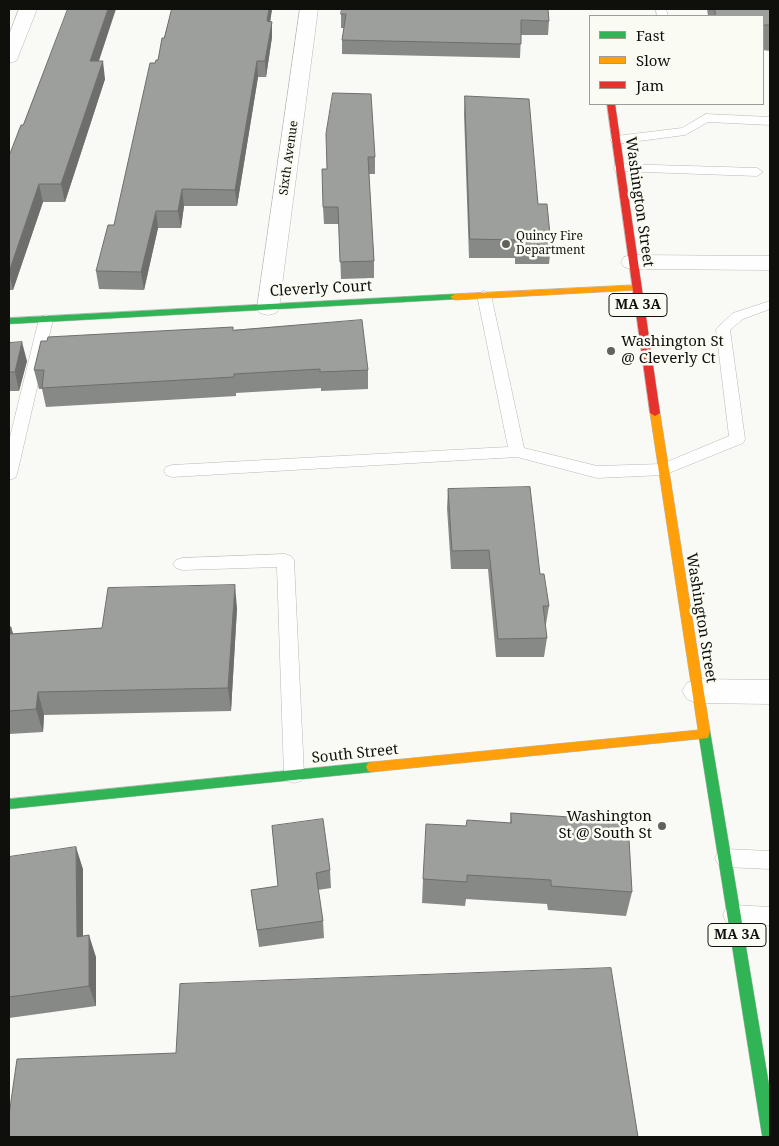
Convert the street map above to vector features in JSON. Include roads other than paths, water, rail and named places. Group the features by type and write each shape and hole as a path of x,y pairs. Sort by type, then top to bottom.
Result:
{"main road":[{"name":"Washington Street","path":"611,105 635,288 704,734 734,915 762,1038 770,1135"},
{"name":"Cleverly Court","path":"9,321 635,288"},
{"name":"South Street","path":"9,804 704,734"}],"street":[{"path":"9,57 28,9"},
{"name":"Sixth Avenue","path":"268,308 309,9"},
{"path":"632,262 770,263"},
{"path":"698,691 770,692"}],"lane":[{"path":"616,140 685,131 706,118 770,121"},
{"path":"620,168 757,172"},
{"path":"484,295 517,452"},
{"path":"172,470 517,452 597,472 664,469 737,440 723,329 728,322 749,311 770,304"},
{"path":"9,474 46,319"},
{"path":"182,564 285,560 294,775"},
{"path":"725,858 770,860"},
{"path":"734,915 770,916"}],"place":[{"name":"Quincy Fire Department","path":"506,244"},
{"name":"Washington St @ Cleverly Ct","path":"611,351"},
{"name":"Washington St @ South St","path":"662,826"}]}
